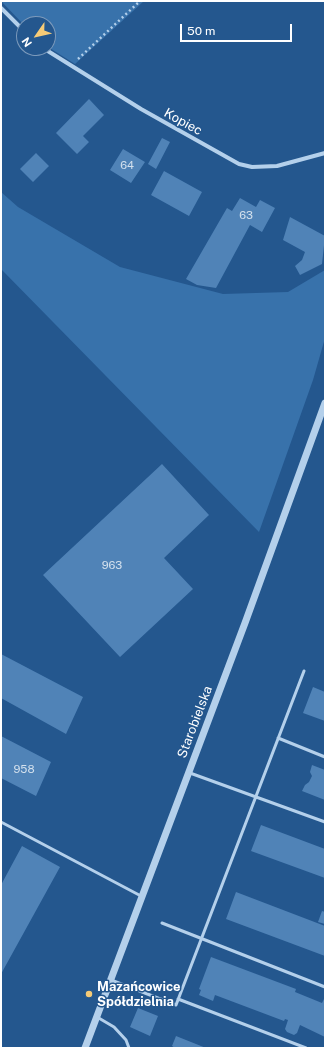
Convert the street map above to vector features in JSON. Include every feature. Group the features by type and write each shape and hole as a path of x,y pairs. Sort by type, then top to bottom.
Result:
{"street":[{"path":"1,8 16,24"},
{"name":"Kopiec","path":"55,56 168,125 239,164 252,167 277,166 325,153"},
{"name":"Starobielska","path":"85,1048 143,897 312,443 325,403"}],"lane":[{"path":"111,980 176,1005 304,671"},
{"path":"278,738 325,756"},
{"path":"189,772 325,822"},
{"path":"1,822 143,897"},
{"path":"162,923 201,940 325,987"},
{"path":"178,999 306,1048"},
{"path":"97,1017 114,1026 126,1040 129,1048"}],"path":[{"path":"70,66 140,1"}],"shaded area":[{"path":"1,1 144,1 75,64 56,52 56,16 16,17"},
{"path":"1,192 18,207 120,267 223,294 288,292 325,270 325,338 313,380 259,532 1,269"}],"building":[{"path":"89,99 104,115 83,136 89,142 77,154 56,133"},
{"path":"162,138 170,142 156,169 148,164"},
{"path":"123,149 145,162 131,183 110,170"},
{"path":"36,153 49,166 33,182 20,169"},
{"path":"164,171 202,192 189,216 151,195"},
{"path":"240,198 256,207 260,200 275,208 262,232 250,225 216,288 197,285 186,279 227,208 232,211"},
{"path":"290,217 325,236 322,264 300,275 295,266 302,260 305,252 283,240"},
{"path":"162,464 209,515 164,558 193,589 120,657 43,575"},
{"path":"1,654 83,697 66,734 1,698"},
{"path":"313,687 325,692 325,721 303,713"},
{"path":"1,736 51,762 36,796 1,778"},
{"path":"312,765 325,770 325,800 302,791 312,776 310,772"},
{"path":"261,825 325,849 325,878 251,851"},
{"path":"22,846 60,867 1,974 1,885"},
{"path":"236,892 325,926 325,956 226,919"},
{"path":"322,911 325,912 325,924 318,922"},
{"path":"211,957 296,989 295,992 322,1003 324,999 325,1037 300,1025 297,1033 294,1035 287,1032 285,1029 288,1020 285,1019 284,1021 215,995 213,1001 199,995 201,990 199,989"},
{"path":"138,1008 158,1016 150,1036 130,1027"},
{"path":"176,1036 206,1048 175,1048 172,1046"}],"place":[{"name":"Mazańcowice Spółdzielnia","path":"89,994"}]}
